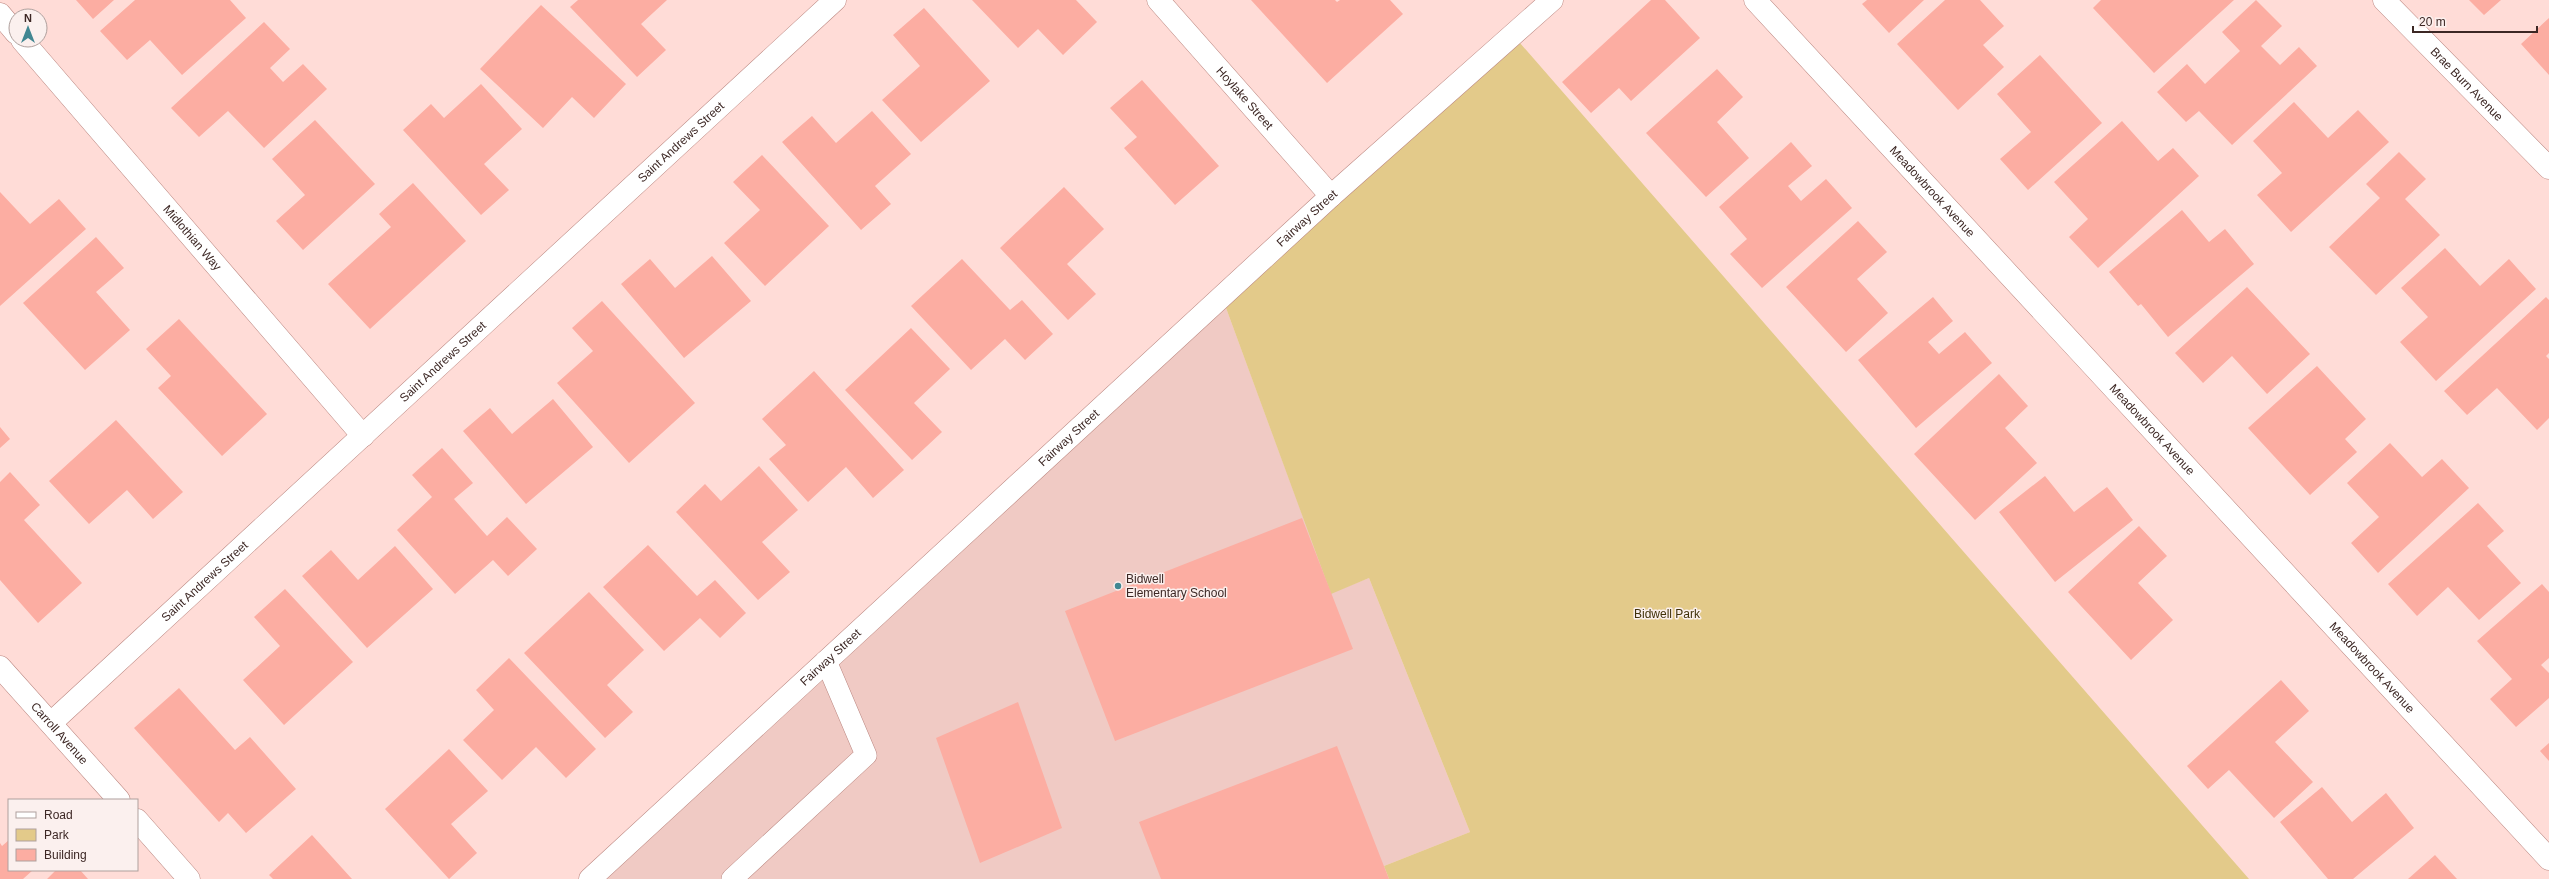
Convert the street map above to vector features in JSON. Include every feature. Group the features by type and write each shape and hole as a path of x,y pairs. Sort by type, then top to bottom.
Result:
{"street":[{"name":"Saint Andrews Street","path":"51,723 835,0"},
{"name":"Hoylake Street","path":"1158,0 1331,196"},
{"name":"Fairway Street","path":"591,879 1331,196 1552,0"},
{"name":"Meadowbrook Avenue","path":"1755,0 2549,859"},
{"name":"Brae Burn Avenue","path":"2384,0 2549,168"},
{"path":"0,14 8,24"},
{"name":"Midlothian Way","path":"29,48 363,436"},
{"name":"Carroll Avenue","path":"0,667 118,799"},
{"path":"138,821 189,879"}],"lane":[{"path":"732,879 866,755 826,661"}],"shaded area":[{"name":"Bidwell Elementary School","path":"1222,297 1331,593 1369,578 1470,832 1384,866 1389,879 590,879"}],"green space":[{"name":"Bidwell Park","path":"1513,35 2249,879 1389,879 1384,866 1470,832 1369,578 1331,594 1222,297"}],"building":[{"path":"76,0 114,0 93,19"},
{"path":"135,0 230,0 246,18 182,75 150,40 127,60 100,31"},
{"path":"578,0 667,0 641,24 666,50 637,77 570,7"},
{"path":"972,0 1076,0 1097,22 1063,55 1038,29 1018,48"},
{"path":"1251,0 1335,0 1337,2 1340,0 1390,0 1403,14 1327,83"},
{"path":"1651,0 1665,0 1700,38 1631,101 1619,88 1591,113 1562,82"},
{"path":"1867,0 1924,0 1889,33 1862,4"},
{"path":"1945,0 1980,0 2004,26 1983,45 2004,67 1958,110 1897,44"},
{"path":"2101,0 2234,0 2154,73 2093,8"},
{"path":"2256,0 2282,26 2261,46 2280,65 2299,47 2317,66 2232,145 2199,111 2186,122 2157,92 2187,64 2205,84 2240,51 2222,32"},
{"path":"2469,0 2501,0 2484,15"},
{"path":"541,5 626,84 594,118 572,97 543,128 480,69"},
{"path":"924,8 990,81 921,142 882,100 920,66 893,35"},
{"path":"2549,18 2549,75 2521,44"},
{"path":"264,22 290,49 270,68 283,82 303,64 327,89 264,148 228,111 199,137 171,108"},
{"path":"2040,55 2102,123 2028,190 2000,159 2031,132 1997,94"},
{"path":"1717,69 1743,97 1717,122 1749,158 1706,197 1646,133"},
{"path":"1142,80 1219,166 1175,205 1124,148 1137,137 1110,108"},
{"path":"481,84 522,129 484,164 509,190 481,215 403,130 431,104 444,118"},
{"path":"2294,102 2328,138 2358,110 2389,142 2291,232 2257,195 2282,173 2253,141"},
{"path":"872,111 911,154 875,186 891,204 861,230 782,142 812,116 836,143"},
{"path":"315,120 375,184 303,250 276,221 305,195 272,159"},
{"path":"2122,121 2158,161 2173,148 2199,176 2098,268 2069,237 2088,219 2054,182"},
{"path":"1791,142 1812,166 1788,186 1801,201 1826,179 1852,208 1762,288 1730,254 1747,239 1719,207"},
{"path":"2399,152 2426,179 2405,199 2440,235 2376,295 2329,247 2380,198 2366,184"},
{"path":"762,155 829,226 765,286 724,243 760,210 733,182"},
{"path":"413,183 466,241 370,329 328,284 391,227 379,214"},
{"path":"1064,187 1104,229 1067,264 1096,294 1068,320 1000,248"},
{"path":"0,192 30,224 59,199 86,229 0,306"},
{"path":"2182,210 2209,242 2225,229 2254,264 2168,337 2141,304 2138,306 2109,272"},
{"path":"1858,221 1887,252 1857,279 1888,313 1846,352 1786,287"},
{"path":"96,237 124,268 96,292 130,330 85,370 23,303"},
{"path":"2445,248 2480,286 2509,259 2536,289 2436,381 2400,342 2428,317 2401,288"},
{"path":"712,256 751,301 684,358 621,284 650,259 675,288"},
{"path":"962,259 1010,310 1022,300 1053,334 1025,360 1005,339 971,370 911,306"},
{"path":"2247,287 2310,354 2267,394 2232,356 2203,383 2175,353"},
{"path":"1933,297 1953,321 1928,342 1939,354 1965,332 1992,363 1916,428 1858,360"},
{"path":"2546,297 2549,300 2549,353 2546,356 2549,359 2549,418 2537,430 2497,388 2467,415 2444,391"},
{"path":"602,301 695,403 629,463 557,383 593,351 572,328"},
{"path":"179,319 267,414 222,456 158,388 171,376 146,349"},
{"path":"911,328 950,369 914,403 942,432 912,460 845,390"},
{"path":"2317,366 2366,419 2345,439 2357,452 2310,495 2248,428"},
{"path":"814,371 904,470 873,498 846,467 808,502 769,459 786,445 762,419"},
{"path":"1999,374 2028,406 2005,428 2037,463 1975,520 1914,454"},
{"path":"553,399 593,447 526,504 463,431 490,408 512,434"},
{"path":"116,420 183,492 153,519 127,490 89,524 49,481"},
{"path":"0,427 10,439 0,448"},
{"path":"2390,443 2422,477 2442,459 2469,488 2378,573 2351,543 2379,517 2347,483"},
{"path":"442,448 473,483 454,499 487,536 507,517 537,549 508,576 493,560 455,594 397,530 432,497 412,475"},
{"path":"759,466 798,510 762,542 790,572 758,600 676,512 705,484 721,501"},
{"path":"10,472 40,505 24,520 82,583 38,623 0,580 0,482"},
{"path":"2045,476 2074,512 2107,487 2133,520 2055,582 1999,512"},
{"path":"2478,503 2504,531 2487,546 2521,583 2479,620 2448,587 2417,616 2388,584"},
{"path":"1302,518 1353,649 1115,741 1065,611"},
{"path":"2139,526 2167,556 2138,583 2173,620 2131,660 2068,592"},
{"path":"648,545 697,596 715,580 746,613 720,638 700,618 664,651 603,587"},
{"path":"395,546 433,589 367,648 302,576 331,550 358,580"},
{"path":"2542,584 2549,592 2549,658 2541,665 2549,673 2549,698 2516,727 2490,699 2512,679 2477,641"},
{"path":"285,589 353,662 284,725 243,680 280,646 254,617"},
{"path":"589,592 644,650 607,685 633,712 605,738 524,653"},
{"path":"509,658 596,749 566,778 536,747 502,780 463,740 494,710 476,690"},
{"path":"2281,680 2309,711 2275,742 2313,782 2274,818 2229,770 2208,789 2187,766"},
{"path":"179,688 235,750 250,737 296,789 246,833 228,813 219,822 134,728"},
{"path":"1018,702 1062,828 980,863 936,738"},
{"path":"2549,743 2549,761 2540,751"},
{"path":"1337,746 1389,879 1161,879 1139,822"},
{"path":"449,749 488,791 451,824 477,853 449,879 385,809"},
{"path":"2322,787 2352,822 2386,793 2414,828 2353,879 2328,879 2280,822"},
{"path":"312,835 352,879 273,879 269,875"},
{"path":"8,841 8,871 32,871 23,879 0,879 0,843 2,846"},
{"path":"2435,855 2457,879 2408,879"},
{"path":"55,871 81,871 88,879 47,879"}],"place":[{"name":"Bidwell Elementary School","path":"1118,586"}]}
